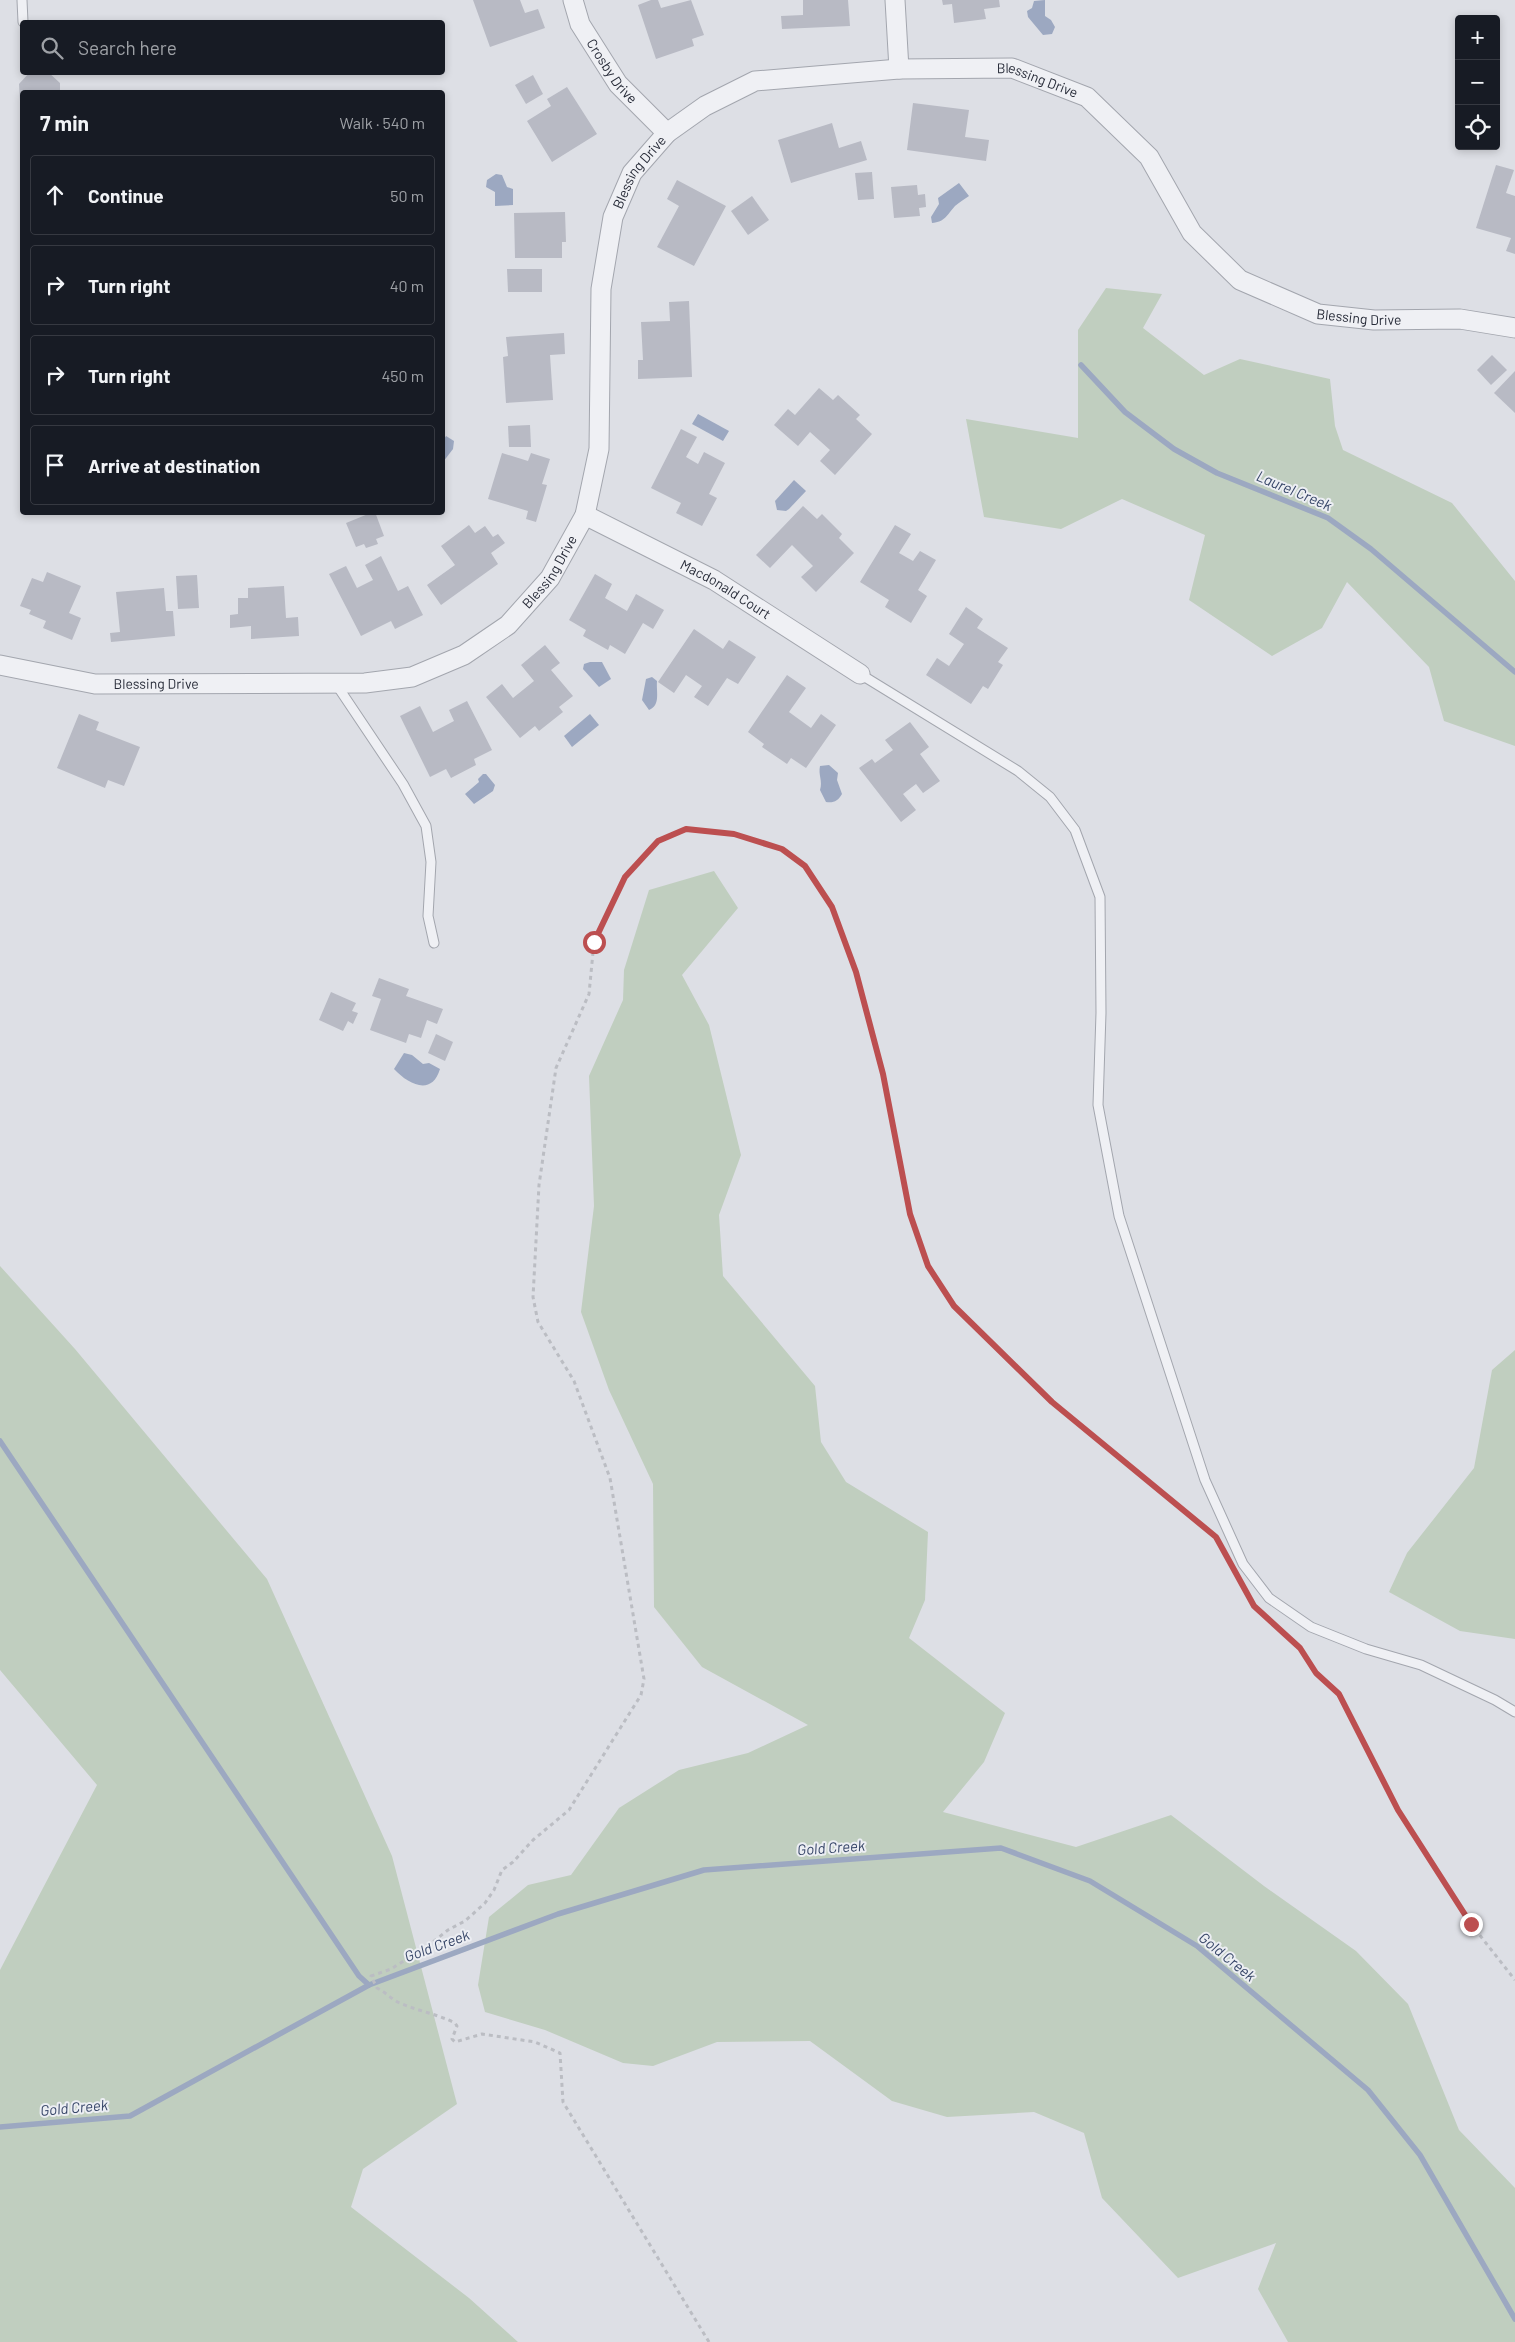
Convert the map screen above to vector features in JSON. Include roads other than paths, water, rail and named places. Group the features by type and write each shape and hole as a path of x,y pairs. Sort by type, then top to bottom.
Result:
{"street":[{"name":"Crosby Drive","path":"573,0 580,24 618,84 667,133"},
{"path":"895,0 899,69"},
{"name":"Blessing Drive","path":"0,665 94,684 365,683 412,677 464,655 508,625 550,578 585,515 599,450 600,289 614,217 632,173 667,133 705,106 755,81 899,69 1012,68 1087,97 1148,157 1192,233 1240,280 1318,314 1374,320 1460,319 1515,328"},
{"name":"Macdonald Court","path":"585,515 714,580 860,674"}],"lane":[{"path":"22,0 23,20"},
{"path":"860,674 1018,771 1050,797 1075,830 1100,897 1101,1013 1098,1105 1119,1216 1205,1480 1243,1564 1269,1598 1311,1627 1366,1649 1421,1664 1495,1700 1515,1712"},
{"path":"336,684 403,784 426,826 431,862 428,916 434,943"}],"water":[{"path":"1045,0 1045,16 1051,20 1055,27 1052,34 1043,35 1028,17 1027,11 1032,8 1034,1"},
{"path":"496,174 502,175 507,187 513,189 513,205 495,206 495,192 486,187 487,180"},
{"path":"959,183 969,196 955,206 943,220 932,223 931,217 939,204 938,198"},
{"path":"698,414 729,431 723,441 692,424"},
{"path":"446,436 454,441 453,449 445,459"},
{"path":"794,480 806,491 786,511 777,510 775,501"},
{"path":"602,662 611,679 599,687 583,669 584,664"},
{"path":"652,677 657,681 657,702 649,710 642,700 646,679"},
{"path":"590,714 599,725 572,747 564,736"},
{"path":"829,765 838,773 837,780 842,794 834,802 826,802 820,790 820,766"},
{"path":"483,774 486,774 495,785 493,791 474,804 465,794 479,782 478,779"},
{"path":"404,1053 412,1055 423,1064 429,1063 440,1069 432,1083 420,1085 413,1083 406,1080 394,1069"}],"waterway":[{"name":"Laurel Creek","path":"1081,365 1125,412 1174,449 1217,473 1328,518 1371,549 1515,672"},
{"path":"0,1441 359,1976 369,1985"},
{"name":"Gold Creek","path":"0,2127 130,2116 369,1985 558,1914 704,1870 1001,1848 1090,1881 1197,1946 1368,2090 1420,2155 1515,2319"}]}
